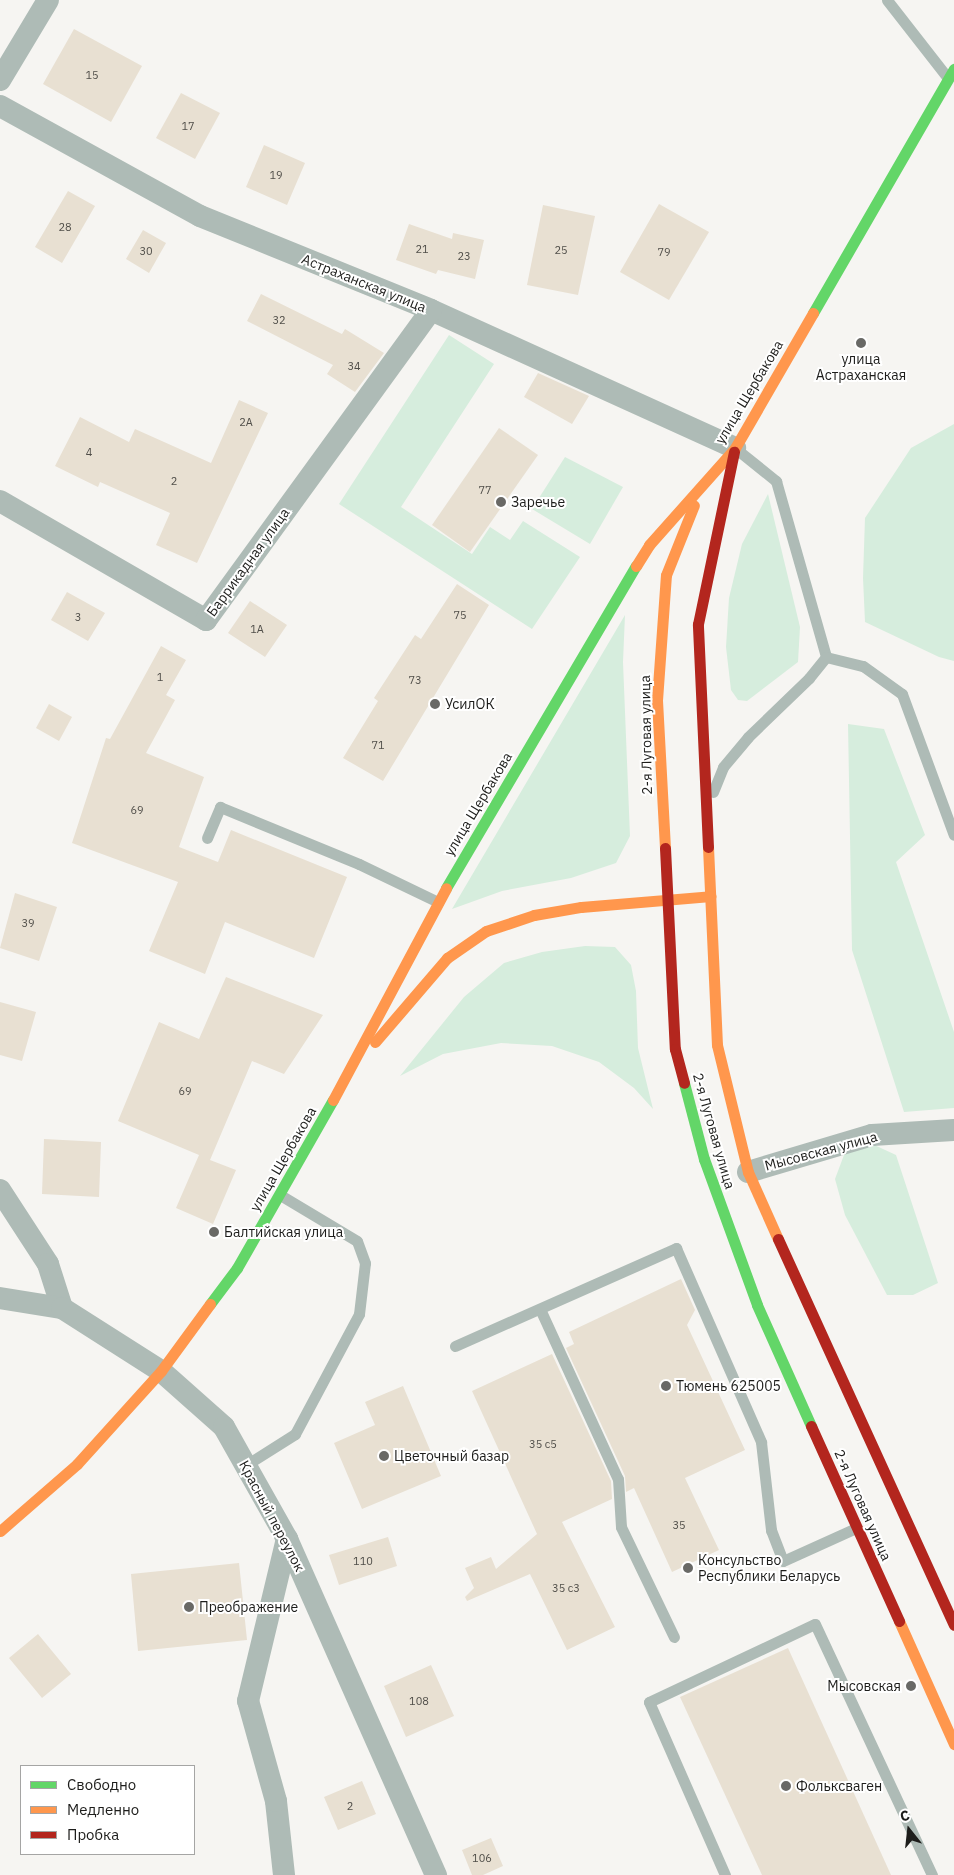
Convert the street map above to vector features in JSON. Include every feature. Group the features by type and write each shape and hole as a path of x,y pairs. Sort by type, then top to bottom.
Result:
{"main road":[{"name":"улица Щербакова","path":"0,1531 77,1464 161,1371 237,1268 344,1083 394,977 649,545 735,448 951,73"},
{"name":"2-я Луговая улица","path":"735,448 698,624 708,808 717,1045 748,1172 954,1625"},
{"name":"2-я Луговая улица","path":"702,487 666,575 657,700 675,1049 704,1160 757,1305 954,1744"},
{"path":"344,1083 447,958 486,931 534,915 581,906 711,896"}],"street":[{"path":"0,80 48,0"},
{"name":"Астраханская улица","path":"0,106 200,216 430,310 735,448"},
{"name":"Баррикадная улица","path":"0,501 206,620 430,310"},
{"name":"Мысовская улица","path":"748,1172 872,1135 954,1130"},
{"path":"0,1190 48,1264 62,1308"},
{"name":"Красный переулок","path":"0,1298 62,1308 161,1371 224,1427 287,1538 436,1875"},
{"path":"284,1875 276,1802 248,1701 287,1538"}],"lane":[{"path":"887,0 951,73"},
{"path":"735,448 776,481 826,657"},
{"path":"708,808 723,767 826,657"},
{"path":"826,657 863,666 902,694 950,811 954,835"},
{"path":"208,838 220,807 360,864 438,902"},
{"path":"246,1466 295,1434 359,1314 365,1263 356,1241 280,1194"},
{"path":"455,1346 676,1248 762,1442 771,1530 783,1560 856,1528"},
{"path":"540,1309 618,1479 621,1527 674,1637"},
{"path":"725,1875 648,1702 815,1624 932,1875"}],"green space":[{"path":"449,335 494,364 401,507 472,554 490,527 510,540 523,521 580,557 532,629 339,504"},
{"path":"954,424 954,661 939,657 865,622 863,578 865,518 911,448"},
{"path":"565,457 623,487 590,544 532,509"},
{"path":"768,494 800,627 798,662 747,701 738,700 731,690 726,647 729,598 742,544"},
{"path":"625,615 623,662 630,836 616,863 571,878 502,891 452,909"},
{"path":"848,724 884,729 925,835 896,862 954,1032 954,1108 904,1112 852,950"},
{"path":"585,946 615,947 631,965 636,991 638,1048 653,1109 634,1088 599,1062 552,1046 501,1043 443,1054 400,1076 464,997 504,963 542,952"},
{"path":"870,1143 896,1155 938,1283 913,1295 887,1295 845,1215 835,1179 844,1155"}],"building":[{"path":"74,29 142,66 111,122 43,84"},
{"path":"181,93 220,113 195,159 156,138"},
{"path":"264,145 305,163 287,205 246,187"},
{"path":"68,191 95,206 62,263 35,247"},
{"path":"659,204 709,232 669,300 620,272"},
{"path":"543,205 595,216 578,295 527,285"},
{"path":"409,224 452,239 453,233 484,240 475,279 438,270 436,274 396,260"},
{"path":"143,230 166,243 149,273 126,259"},
{"path":"261,294 342,334 345,329 384,353 355,392 327,374 333,365 247,321"},
{"path":"538,373 589,396 572,424 524,397"},
{"path":"239,400 268,413 197,563 156,545 170,513 100,482 98,487 55,466 80,417 129,442 135,429 211,463"},
{"path":"499,428 538,455 470,552 432,525"},
{"path":"457,584 489,605 383,781 343,758 378,701 374,698 415,635 421,639"},
{"path":"67,592 105,613 88,641 51,620"},
{"path":"250,601 287,625 265,657 228,633"},
{"path":"161,646 186,660 166,695 175,700 146,753 204,777 179,847 218,862 231,830 347,877 314,958 225,922 205,974 149,951 178,882 72,843 106,738 110,739"},
{"path":"49,704 72,717 59,741 36,728"},
{"path":"15,893 57,907 39,961 0,948"},
{"path":"226,977 323,1015 284,1074 252,1061 210,1160 236,1170 213,1224 176,1208 199,1155 118,1121 159,1022 199,1039"},
{"path":"0,1002 36,1012 22,1061 0,1055"},
{"path":"44,1139 101,1142 99,1197 42,1194"},
{"path":"681,1279 695,1310 687,1325 745,1450 685,1478 719,1550 672,1572 634,1488 626,1492 625,1476 566,1348 574,1344 569,1332"},
{"path":"552,1354 611,1481 612,1499 562,1522 615,1627 567,1650 530,1574 467,1601 465,1597 474,1588 465,1568 491,1557 496,1569 537,1534 472,1391"},
{"path":"403,1386 441,1476 362,1509 334,1443 375,1425 365,1402"},
{"path":"388,1537 397,1566 339,1585 329,1555"},
{"name":"Преображение","path":"239,1563 247,1640 138,1651 131,1574"},
{"path":"38,1634 71,1674 42,1698 9,1658"},
{"name":"Фольксваген","path":"788,1648 891,1875 762,1875 680,1697"},
{"path":"431,1665 454,1716 406,1737 384,1686"},
{"path":"362,1781 376,1814 338,1830 324,1797"},
{"path":"491,1838 503,1866 483,1875 472,1875 462,1850"}],"traffic: fast":[{"path":"813,313 954,69"},
{"path":"446,888 636,566"},
{"path":"684,1083 704,1159 757,1305 811,1426"},
{"path":"210,1304 237,1268 333,1100"}],"traffic: slow":[{"path":"636,566 649,545 735,448 813,313"},
{"path":"665,848 657,700 666,575 694,505"},
{"path":"708,847 717,1045 748,1172 778,1239"},
{"path":"333,1100 446,888"},
{"path":"375,1042 447,958 486,931 534,915 581,907 711,896"},
{"path":"0,1531 77,1464 161,1371 210,1304"},
{"path":"899,1621 954,1744"}],"traffic: jam":[{"path":"708,847 698,624 734,452"},
{"path":"665,848 675,1049 684,1083"},
{"path":"778,1239 954,1625"},
{"path":"811,1426 899,1621"}],"place":[{"name":"улица Астраханская","path":"861,343"},
{"name":"Заречье","path":"501,502"},
{"name":"УсилОК","path":"435,704"},
{"name":"Балтийская улица","path":"214,1232"},
{"name":"Тюмень 625005","path":"666,1386"},
{"name":"Цветочный базар","path":"384,1456"},
{"name":"Консульство Республики Беларусь","path":"688,1568"},
{"name":"Преображение","path":"189,1607"},
{"name":"Мысовская","path":"911,1686"},
{"name":"Фольксваген","path":"786,1786"}]}
